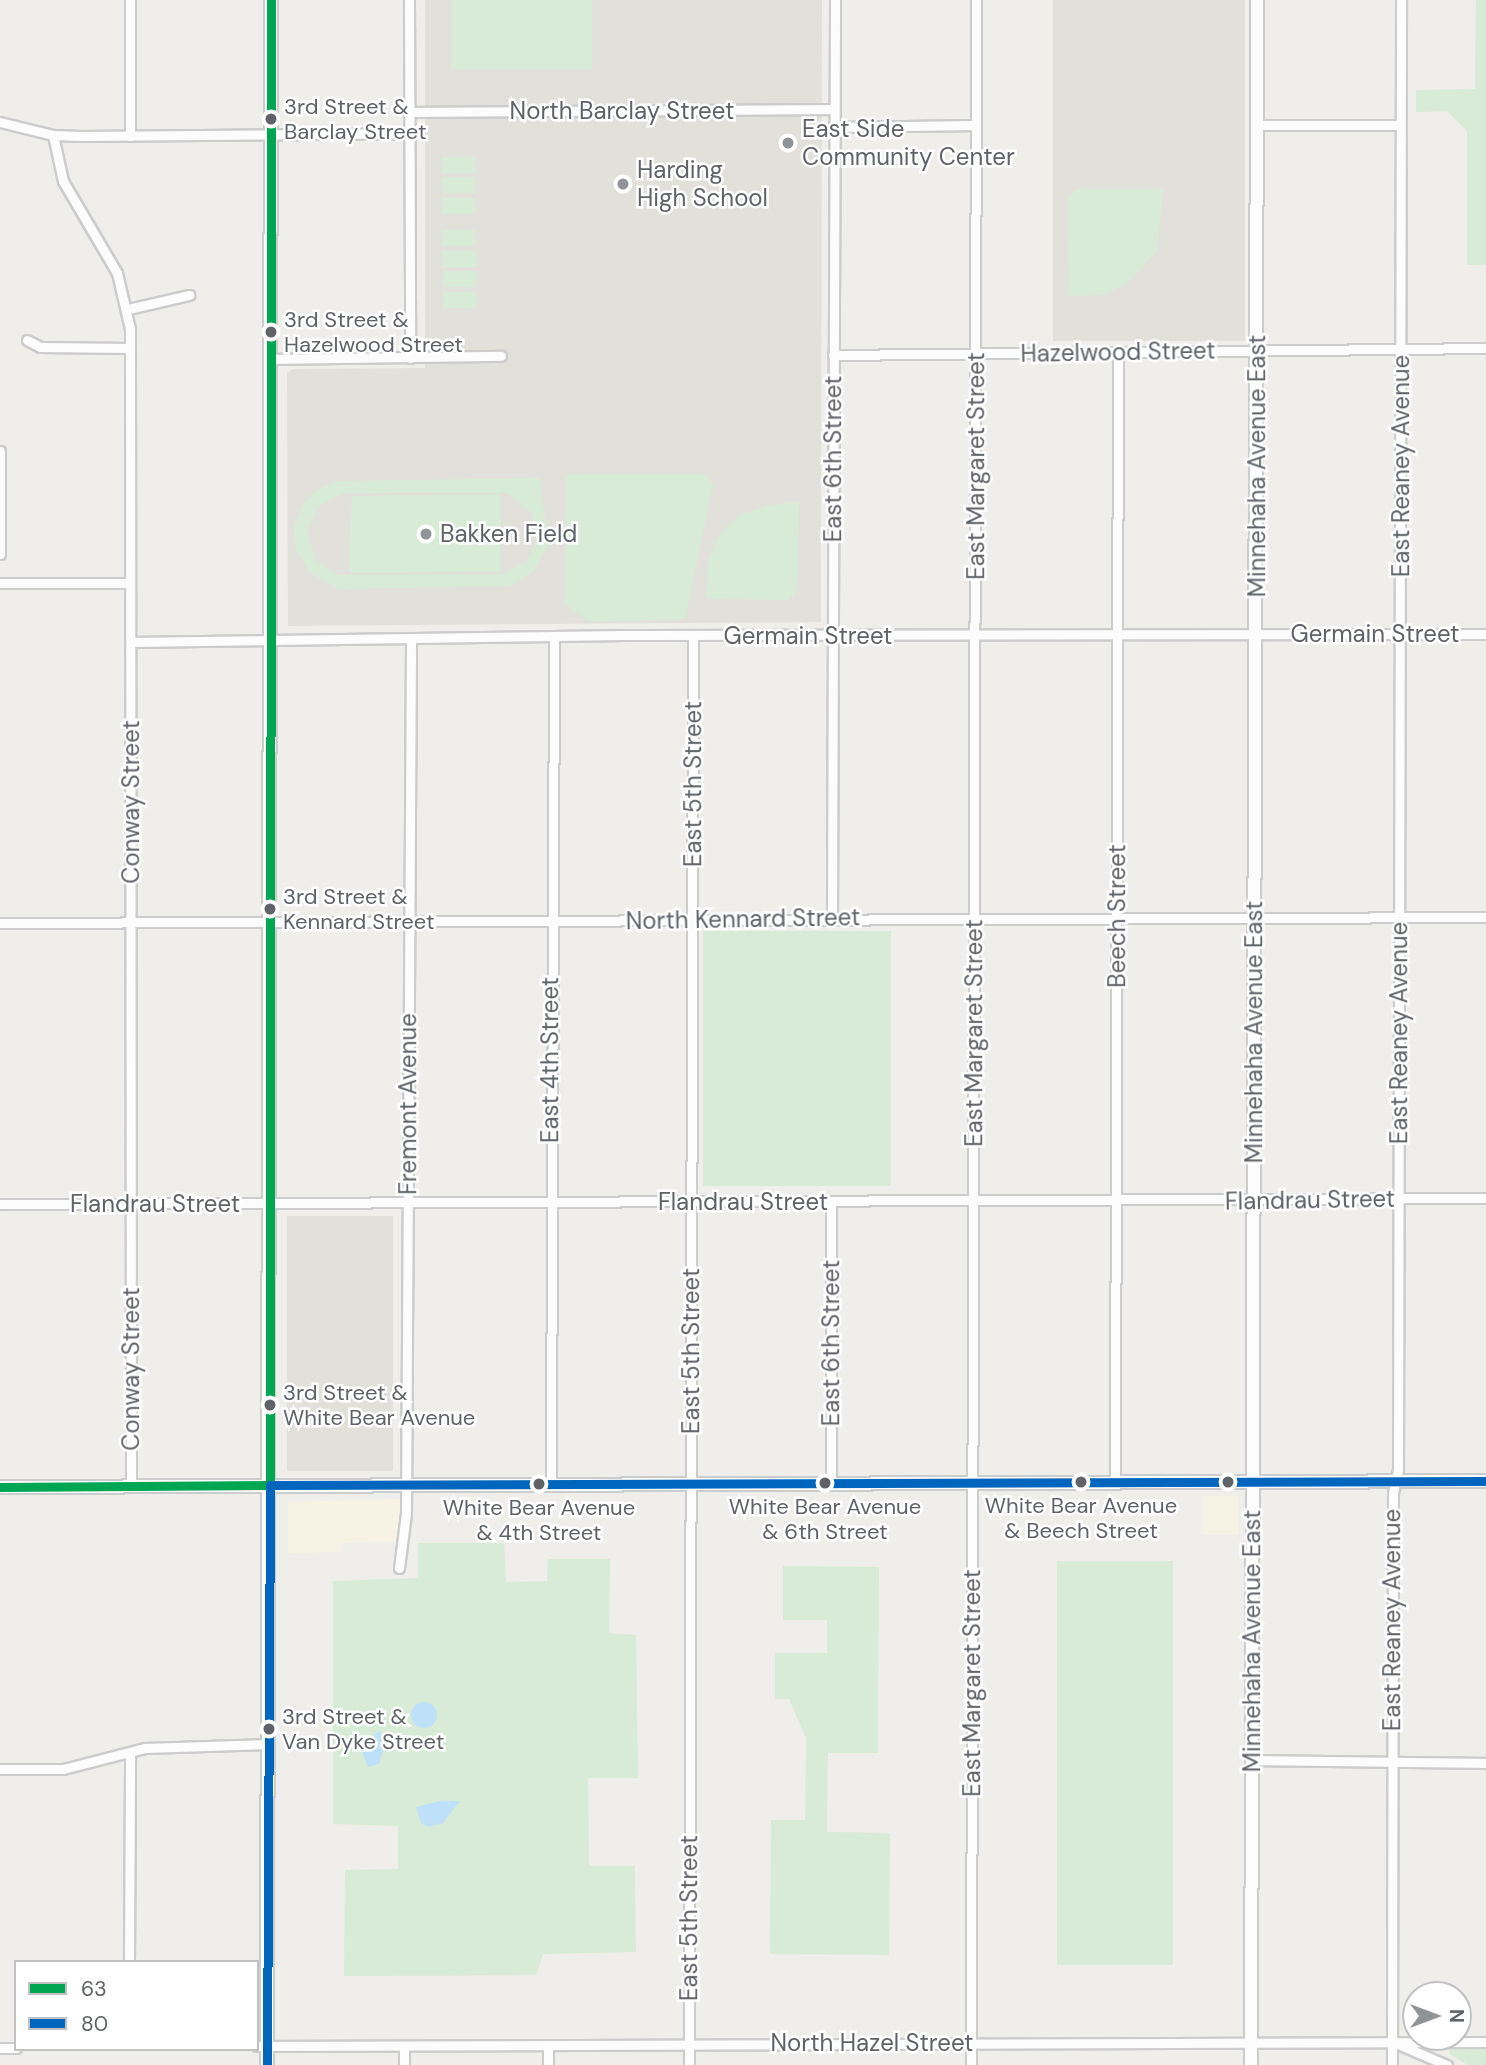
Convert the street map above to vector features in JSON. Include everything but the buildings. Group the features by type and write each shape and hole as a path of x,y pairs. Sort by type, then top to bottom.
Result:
{"main road":[{"path":"267,2065 262,2046 269,1745 271,0"},
{"name":"Minnehaha Avenue East","path":"1251,2065 1258,0"},
{"path":"0,1487 1486,1481"}],"street":[{"path":"130,0 130,136"},
{"path":"409,0 410,358"},
{"name":"East 6th Street","path":"832,917 835,0"},
{"name":"East Margaret Street","path":"971,2065 976,0"},
{"name":"East Reaney Avenue","path":"1392,2065 1392,1761 1399,1198 1401,0"},
{"name":"North Barclay Street","path":"409,112 834,109"},
{"path":"0,122 53,135 409,133"},
{"path":"834,127 976,125"},
{"path":"1257,125 1401,125"},
{"name":"Conway Street","path":"53,135 63,181 117,273 128,309 131,642 131,1487"},
{"path":"128,309 189,295"},
{"path":"27,340 40,347 130,348"},
{"name":"Hazelwood Street","path":"833,355 1486,348"},
{"name":"Beech Street","path":"1115,1481 1118,352"},
{"path":"272,359 501,356"},
{"path":"0,451 0,554"},
{"path":"0,583 130,583"},
{"name":"Germain Street","path":"131,642 554,636 1486,634"},
{"name":"East 4th Street","path":"551,1483 554,636"},
{"name":"East 5th Street","path":"689,2065 693,636"},
{"name":"Fremont Avenue","path":"399,1568 406,1485 411,639"},
{"name":"North Kennard Street","path":"0,923 1486,916"},
{"name":"Flandrau Street","path":"0,1204 1486,1198"},
{"name":"East 6th Street","path":"831,1202 831,1483"},
{"path":"0,1769 63,1769 145,1748 269,1745"},
{"path":"129,1960 130,1753"},
{"path":"1252,1760 1486,1763"},
{"path":"1392,2042 1447,2065"},
{"name":"North Hazel Street","path":"262,2046 1486,2042"},
{"path":"548,2045 548,2065"},
{"path":"404,2046 404,2065"}],"shaded area":[{"name":"Harding High School","path":"425,0 822,0 821,622 288,626 287,373 293,369 425,368"},
{"path":"1053,0 1245,0 1245,341 1053,341"},
{"path":"287,1216 393,1216 393,1471 287,1471"},
{"path":"1203,1496 1238,1496 1238,1535 1203,1535"},
{"path":"400,1499 400,1542 342,1543 341,1552 288,1553 288,1502"}],"green space":[{"path":"451,0 592,0 592,69 451,69"},
{"path":"1476,0 1486,0 1486,265 1467,265 1467,131 1447,111 1416,112 1416,90 1475,89"},
{"path":"442,157 475,157 475,173 442,173"},
{"path":"442,177 475,177 475,193 442,193"},
{"path":"1077,189 1163,189 1157,251 1127,283 1102,295 1069,296 1068,198"},
{"path":"442,198 475,198 475,214 442,214"},
{"path":"442,230 475,230 475,246 442,246"},
{"path":"442,251 476,251 476,267 442,267"},
{"path":"443,271 476,271 476,287 443,287"},
{"path":"443,292 476,292 476,308 443,308"},
{"path":"566,474 703,474 713,484 685,619 590,622 565,605"},
{"path":"539,478 549,544 533,572 509,586 340,589 311,574 296,550 294,528 303,504 318,489 337,481","holes":["344,493 507,493 532,513 536,542 526,562 503,574 338,575 316,561 307,533 316,508"]},
{"name":"Bakken Field","path":"501,494 501,572 352,573 349,569 352,496"},
{"path":"799,502 797,590 789,600 706,599 708,564 718,536 739,515 770,505"},
{"path":"703,931 891,931 891,1186 703,1186"},
{"path":"418,1543 504,1543 506,1582 547,1581 548,1559 610,1559 609,1633 636,1635 638,1778 588,1778 589,1866 635,1866 636,1952 543,1954 536,1975 344,1976 345,1870 398,1869 398,1826 333,1824 333,1581 418,1578"},
{"path":"1057,1561 1173,1561 1173,1965 1057,1965"},
{"path":"783,1566 879,1567 878,1753 828,1753 827,1832 890,1833 889,1955 770,1954 771,1820 805,1820 806,1738 789,1699 775,1699 775,1653 827,1653 827,1620 783,1620"},
{"path":"1486,2049 1486,2065 1468,2065 1449,2054 1450,2051"}],"water":[{"path":"424,1702 433,1706 437,1715 433,1724 424,1728 415,1724 411,1715 415,1706"},
{"path":"380,1731 384,1747 379,1764 368,1767 359,1744"},
{"path":"439,1801 460,1801 443,1823 428,1827 421,1823 416,1807"}],"transit line":[{"name":"63","path":"270,1485 271,0"},
{"name":"80","path":"270,1485 1486,1481"},
{"name":"63","path":"0,1487 270,1485"},
{"name":"80","path":"267,2065 270,1485"}],"place":[{"name":"3rd Street & Barclay Street","path":"271,119"},
{"name":"East Side Community Center","path":"788,143"},
{"name":"Harding High School","path":"623,184"},
{"name":"3rd Street & Hazelwood Street","path":"271,332"},
{"name":"Bakken Field","path":"426,534"},
{"name":"3rd Street & Kennard Street","path":"270,909"},
{"name":"3rd Street & White Bear Avenue","path":"270,1405"},
{"name":"White Bear Avenue & Beech Street","path":"1081,1482"},
{"name":"White Bear Avenue & 6th Street","path":"825,1483"},
{"name":"White Bear Avenue & 4th Street","path":"539,1484"},
{"name":"3rd Street & Van Dyke Street","path":"269,1729"}]}
